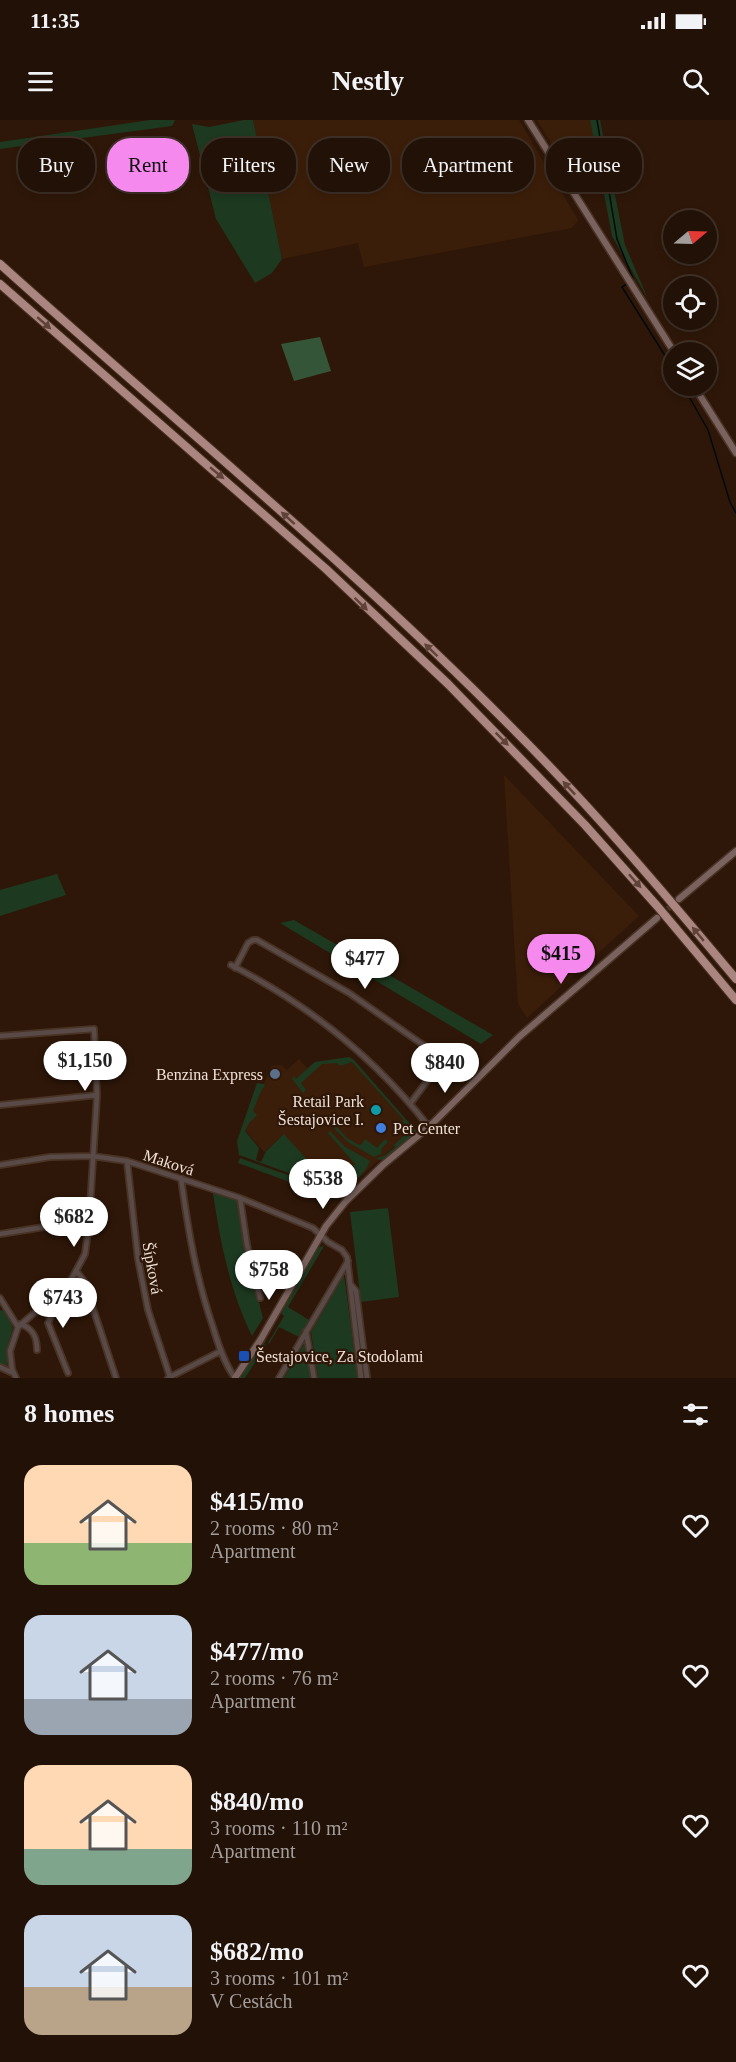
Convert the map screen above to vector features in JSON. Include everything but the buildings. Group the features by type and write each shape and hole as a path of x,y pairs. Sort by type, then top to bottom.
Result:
{"highway":[{"path":"0,264 326,552 457,674 597,817 736,978"},
{"path":"0,284 317,561 448,684 585,825 736,1000"}],"street":[{"path":"528,120 668,342"},
{"path":"700,396 736,453"},
{"path":"679,899 736,851"},
{"path":"181,1178 191,1247 201,1291 221,1351 235,1378 263,1336 321,1235 345,1201 383,1165 429,1127 519,1037 657,918"},
{"path":"410,1104 439,1065 441,1060 439,1056 349,993 257,940 248,943 233,967 284,995 328,1027 379,1072 429,1127"},
{"path":"0,1036 94,1029 97,1095 85,1254 70,1282 19,1325 10,1352 14,1375"},
{"path":"0,1105 97,1095"},
{"name":"Maková","path":"0,1165 50,1156 92,1156 127,1161 240,1198 313,1228 345,1252 348,1261"},
{"name":"Šípková","path":"127,1161 138,1259 148,1310 169,1377"},
{"path":"240,1198 251,1263 260,1298"},
{"path":"0,1234 44,1227 89,1224"},
{"path":"348,1261 361,1378"},
{"path":"279,1378 348,1261"},
{"path":"77,1272 84,1281 116,1378"},
{"path":"350,1282 356,1291 367,1378"},
{"path":"52,1297 56,1306 48,1323 68,1373"},
{"path":"0,1298 19,1325 32,1330 38,1350"},
{"path":"306,1331 314,1378"},
{"path":"169,1377 221,1351"},
{"path":"0,1367 14,1375"}],"shaded area":[{"path":"253,120 519,120 530,138 402,138 402,192 534,192 534,145 546,166 546,192 561,192 578,220 572,228 364,267 358,243 282,259 268,192 296,192 296,138 257,138"},
{"path":"537,120 590,120 593,138 548,138"},
{"path":"504,775 639,916 527,1018 518,1004"},
{"path":"299,1059 307,1068 315,1062 352,1061 414,1129 354,1182 344,1172 328,1186 282,1136 264,1152 245,1130 271,1066 281,1065 287,1070"}],"green space":[{"path":"150,120 175,120 172,126 82,138 27,138"},
{"path":"253,120 257,138 201,138 201,160 192,124 209,127"},
{"path":"590,120 600,120 604,138 593,138"},
{"path":"18,139 18,147 0,149 0,142"},
{"path":"209,192 268,192 282,259 272,273 255,283 216,219"},
{"path":"604,192 614,192 625,245 648,299 612,236"},
{"path":"320,337 331,371 294,381 281,344"},
{"path":"57,874 66,895 0,916 0,890"},
{"path":"294,920 493,1035 481,1044 280,923"},
{"path":"349,1057 418,1133 382,1160 376,1159 395,1147 394,1145 409,1131 405,1127 407,1125 402,1122 404,1120 352,1062 340,1066 337,1063 322,1064 301,1083 306,1090 303,1093 292,1079 294,1076 296,1079 315,1062"},
{"path":"257,1083 265,1086 253,1111 257,1115 245,1131 259,1148 256,1160 261,1162 266,1151 284,1134 328,1183 336,1180 337,1186 344,1181 343,1189 328,1187 239,1155 237,1141"},
{"path":"336,1126 347,1138 359,1145 365,1139 377,1148 385,1139 388,1142 382,1148 381,1154 374,1157 348,1142 334,1128"},
{"path":"330,1131 344,1146 370,1161 356,1181 347,1171 355,1164 328,1133"},
{"path":"240,1158 330,1190 342,1191 342,1196 336,1199 238,1163"},
{"path":"213,1193 236,1200 238,1203 249,1264 263,1318 252,1336 244,1319 227,1266"},
{"path":"388,1208 399,1297 361,1302 350,1212"},
{"path":"324,1246 288,1307 309,1320 299,1337 279,1327 269,1344 284,1316 281,1313 319,1247"},
{"path":"344,1275 358,1378 318,1378 311,1332"},
{"path":"0,1310 6,1311 13,1328 7,1348 6,1369 0,1366"},
{"path":"263,1338 266,1340 264,1344 266,1345 245,1378 238,1378"},
{"path":"304,1344 311,1378 284,1378"}],"waterway":[{"path":"597,120 617,239 633,279 631,281"},
{"path":"627,284 622,287 663,352"},
{"path":"689,396 708,430 730,502 736,513"}],"tunnel":[{"path":"661,915 679,899"}],"place":[{"name":"Benzina Express","path":"275,1074"},
{"name":"Retail Park Šestajovice I.","path":"376,1110"},
{"name":"Pet Center","path":"381,1128"},
{"name":"Šestajovice, Za Stodolami","path":"244,1356"}]}
